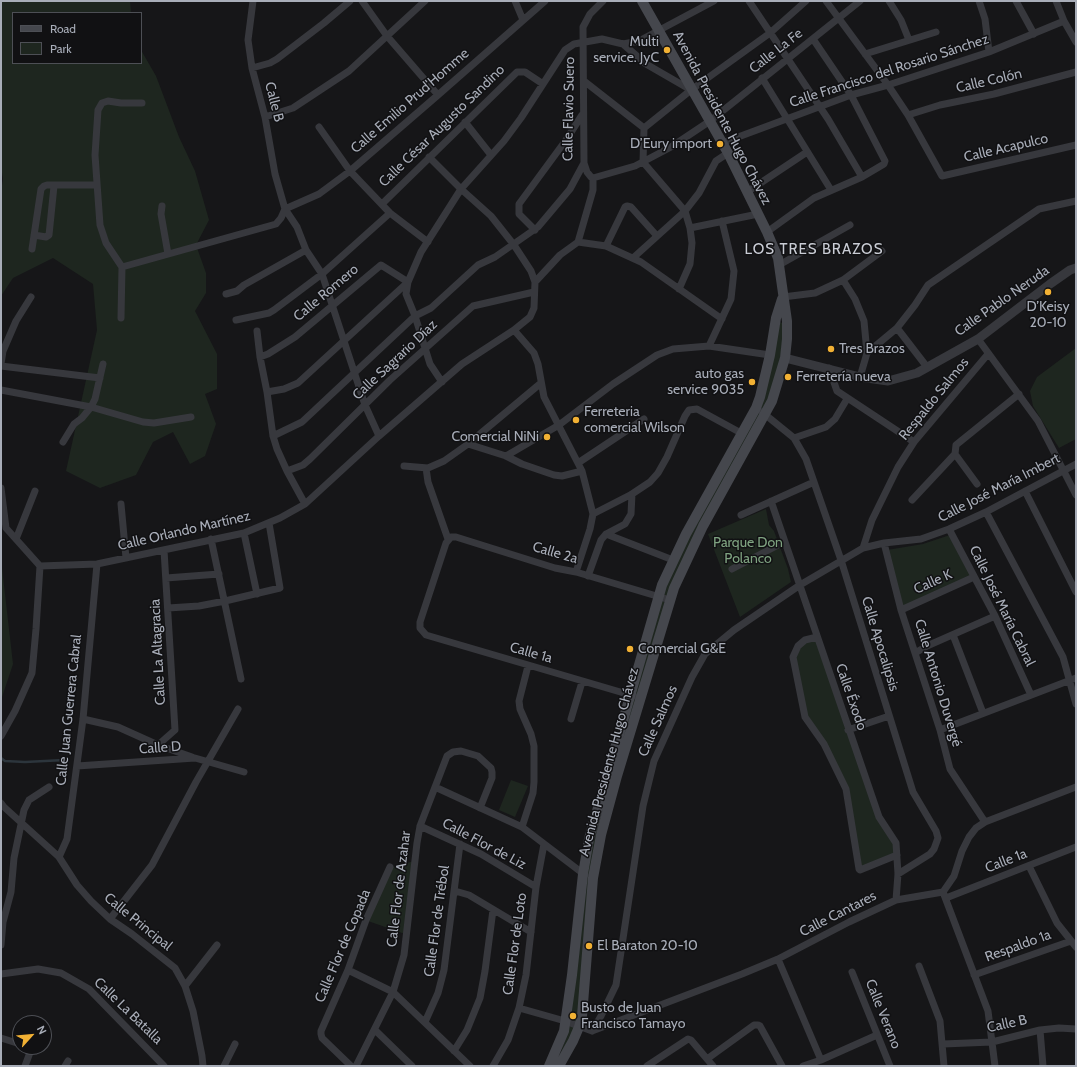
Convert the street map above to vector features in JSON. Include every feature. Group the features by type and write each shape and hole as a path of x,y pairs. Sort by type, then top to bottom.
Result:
{"main road":[{"name":"Avenida Presidente Hugo Chávez","path":"559,1066 579,1027 584,997 593,878 602,835 617,776 670,600 674,588 703,526 766,414 776,390 785,358 787,321 778,258 767,232 728,153 642,1"},
{"name":"Avenida Presidente Hugo Chávez","path":"549,1066 564,1031 583,874 589,839 659,596 673,560 686,534 741,432 756,408 770,355 776,318 783,297"},
{"path":"776,318 782,316 787,321"}],"street":[{"name":"Calle B","path":"253,1 248,40 252,68 265,117 275,174 285,209 297,227 306,250 322,274 355,374 379,436"},
{"path":"252,68 270,63 277,59 350,1"},
{"path":"362,1 387,36 438,95"},
{"path":"265,117 292,108 349,71 425,1"},
{"path":"515,1 522,20"},
{"name":"Calle Emilio Prud'Homme","path":"285,209 319,194 350,171 545,1"},
{"name":"Calle Flavio Suero","path":"273,436 302,422 355,374 415,316 431,308 478,265 495,257 535,230 570,189 584,163 583,27 590,14 603,1"},
{"path":"442,382 430,364 415,316 406,294 408,282 414,266 461,189 521,118 565,50 574,44 602,39 623,44 639,41 706,3 714,1"},
{"path":"749,1 828,119 862,177"},
{"path":"679,289 690,264 692,243 690,228 685,211 643,162 644,128 692,90 770,33 806,1"},
{"path":"826,1 888,85 908,115"},
{"name":"Calle La Fe","path":"710,121 860,1"},
{"path":"890,1 901,20 908,40"},
{"path":"979,1 985,19 989,52"},
{"path":"1016,1 1034,34"},
{"path":"1056,1 1064,21 1076,42"},
{"name":"Calle Francisco del Rosario Sánchez","path":"722,143 851,95 888,85 989,52 1064,21"},
{"path":"865,54 936,32"},
{"path":"767,232 814,198 862,177 884,164 885,159 851,95 813,39"},
{"path":"623,44 646,64 692,90"},
{"name":"Calle César Augusto Sandino","path":"382,204 517,72 525,72 543,84"},
{"name":"Calle Colón","path":"908,115 940,105 994,94 1076,72"},
{"path":"762,78 831,190"},
{"path":"584,81 644,128"},
{"path":"121,318 122,267 102,234 100,225 95,156 98,110 102,103 108,101 121,103 142,103"},
{"path":"535,230 519,214 519,204 566,140 583,114"},
{"name":"Calle Acapulco","path":"908,115 942,176 1076,144"},
{"path":"593,178 635,166 671,147 710,121"},
{"path":"465,122 491,155"},
{"path":"319,126 350,171 390,213 428,242"},
{"path":"747,192 807,152"},
{"path":"633,258 685,211 699,193 716,161 728,153"},
{"path":"429,158 491,216 514,245 531,271 535,282 560,255 578,242 593,190 593,178 587,172 584,163"},
{"path":"32,249 41,189 44,186 96,185"},
{"path":"34,235 46,237 49,235 54,186"},
{"path":"867,353 897,328 928,285 959,262 1039,209 1076,201"},
{"path":"162,206 161,214 168,254"},
{"path":"606,246 625,207 627,206 631,207 657,236"},
{"path":"122,267 276,224 281,218 285,209"},
{"path":"236,320 269,313 274,310 322,274 390,213"},
{"path":"690,228 758,214"},
{"path":"709,346 731,299 734,271 722,221"},
{"path":"779,265 850,225"},
{"path":"578,242 606,246 641,262 722,319"},
{"path":"226,294 236,291 306,250"},
{"path":"783,297 815,293 843,280 882,251"},
{"name":"Calle Romero","path":"260,357 268,354 295,337 380,265 408,282"},
{"name":"Calle Pablo Neruda","path":"785,358 860,377 888,381 916,373 942,357 978,339 1050,284 1070,270 1076,268"},
{"path":"843,280 856,299 864,321 867,353 860,377"},
{"path":"267,392 284,389 298,383 408,282"},
{"name":"Calle Orlando Martínez","path":"40,566 97,564 211,539 244,534 306,504 379,436 462,364 514,330 530,317 533,312 535,282"},
{"name":"Calle Sagrario Díaz","path":"287,471 303,465 310,459 390,380 473,306 534,292"},
{"path":"31,297 16,321 4,350 1,365 100,378"},
{"path":"897,328 927,367"},
{"path":"514,330 534,353 538,364 544,397 582,471 593,514 590,530 576,572"},
{"path":"257,331 273,436 287,471 306,504"},
{"path":"978,339 1038,421 1076,495"},
{"path":"506,456 559,425 613,384 657,355 673,349 709,346 770,355"},
{"name":"Respaldo Salmos","path":"862,548 872,520 898,468 914,442 988,354"},
{"path":"63,442 74,424 92,407 103,364"},
{"path":"829,368 837,391 914,442"},
{"path":"404,466 428,468 444,461 468,444 541,383"},
{"path":"1,390 92,407 149,423 191,417"},
{"path":"912,500 955,454 956,445 1018,394"},
{"path":"794,438 826,427 835,419 847,399"},
{"name":"Calle Apocalipsis","path":"756,408 766,414 794,438 806,459 841,560 913,792 938,838 934,849 930,854 898,874"},
{"path":"593,514 632,494 650,482 667,457 684,416 689,410 697,409 741,432"},
{"path":"578,463 644,419"},
{"path":"468,444 506,456 522,464 554,475 562,476 582,471"},
{"path":"955,454 977,484"},
{"name":"Calle José María Imbert","path":"862,548 884,543 921,539 949,529 986,512 1076,464"},
{"path":"426,468 428,482 447,541"},
{"path":"741,515 814,482"},
{"path":"1,488 6,528 40,566 32,673 15,711 1,736"},
{"path":"16,539 35,491"},
{"path":"1025,491 1076,592"},
{"path":"588,576 601,540 606,534 624,524 631,514 632,494"},
{"name":"Calle Éxodo","path":"771,501 879,817 896,843 898,874 896,900"},
{"path":"121,504 126,558"},
{"path":"986,512 1063,657 1073,679 1076,704"},
{"path":"168,608 199,606 225,602 250,594 257,594 280,588 269,523"},
{"name":"Calle José María Cabral","path":"949,529 995,616 1031,695"},
{"path":"244,534 257,594"},
{"path":"606,534 673,560"},
{"name":"Calle 2a","path":"447,541 456,537 555,568 576,572 670,600"},
{"path":"211,539 241,679"},
{"name":"Calle 1a","path":"447,541 420,622 420,628 426,635 582,682 641,698"},
{"path":"732,569 784,542"},
{"name":"Calle Antonio Duvergé","path":"884,543 902,610 940,730 950,769 985,822"},
{"name":"Calle Salmos","path":"592,1031 616,985 643,806 654,761 692,678 705,654 734,630 800,585 862,548"},
{"name":"Calle La Altagracia","path":"158,744 175,730 164,550"},
{"name":"Calle Juan Guerrera Cabral","path":"59,857 67,839 77,766 83,719 97,564"},
{"path":"166,578 219,574"},
{"name":"Calle K","path":"902,610 974,577"},
{"path":"915,653 927,646 995,616"},
{"path":"953,634 984,713"},
{"path":"817,637 805,640 798,646 793,657 805,717 824,744 846,789 859,869 860,870 897,855"},
{"path":"522,827 533,793 534,782 534,746 531,734 520,709 519,701 528,666"},
{"path":"940,730 1073,679"},
{"path":"571,719 582,682"},
{"path":"110,919 152,865 238,709"},
{"path":"848,730 889,716"},
{"path":"83,719 118,727 195,758"},
{"name":"Calle Flor de Azahar","path":"356,1066 393,992 404,955 420,826 447,756 453,752 461,751 478,756 491,768 492,778 480,808"},
{"name":"Calle D","path":"77,766 195,758 244,772"},
{"path":"1,945 3,922 11,892 14,858 24,810 29,800 48,786"},
{"path":"995,1066 988,1011 944,895 954,876 962,851 969,837 976,828 985,822 1076,787"},
{"path":"435,788 522,827 583,874 593,878"},
{"name":"Calle Principal","path":"1,803 59,857 77,885 91,901 110,919 132,934 175,968 185,986 193,1011 202,1056 202,1066"},
{"name":"Calle Flor de Liz","path":"420,826 481,854 536,886"},
{"name":"Calle Flor de Trébol","path":"425,1022 442,980 455,891 460,844"},
{"name":"Calle Flor de Loto","path":"493,1066 508,1040 519,1008 526,975 536,886 544,844"},
{"name":"Calle 1a","path":"944,895 1029,866 1076,847"},
{"path":"1029,866 1057,923 1076,947"},
{"name":"Calle Flor de Copada","path":"351,1066 322,1038 321,1030 348,970 366,920 390,867"},
{"path":"455,891 469,895 530,932"},
{"name":"Calle Cantares","path":"592,1031 704,989 778,959 848,922 896,900 944,895"},
{"path":"454,1051 467,1030 480,998 488,957 494,910"},
{"name":"Respaldo 1a","path":"974,975 1071,941"},
{"path":"185,986 217,945"},
{"path":"778,959 821,1060"},
{"path":"918,966 940,1021 944,1066"},
{"name":"Calle La Batalla","path":"1,974 38,969 61,973 89,989 164,1066"},
{"path":"348,970 393,992 470,1066"},
{"name":"Calle Verano","path":"852,972 890,1066"},
{"path":"519,1008 565,1021 592,1031"},
{"path":"707,1059 754,1025 758,1025 760,1026 782,1066"},
{"name":"Calle B","path":"943,1044 992,1042 1040,1030 1059,1028 1076,1029"},
{"path":"375,1030 412,1066"},
{"path":"1040,1030 1043,1066"},
{"path":"803,1066 821,1060 877,1035"},
{"path":"1,1038 12,1041"},
{"path":"647,1066 688,1038 712,1066"},
{"path":"224,1066 235,1044"},
{"path":"25,1066 28,1055"}],"green space":[{"path":"1,1 130,1 131,12 12,12 12,64 142,64 142,52 156,76 179,137 195,171 209,220 196,245 206,273 206,293 195,311 217,354 217,389 205,394 216,424 205,456 190,464 173,432 153,442 136,475 100,488 66,471 97,330 93,284 53,258 13,278 1,296 1,191 3,179 1,167"},
{"path":"780,322 784,324 781,354 770,403 673,589 594,875 585,979 574,1035 559,1057 569,1029 585,876 608,775 663,587 762,400"},
{"path":"1076,348 1076,439 1059,448 1033,406 1030,391 1037,377"},
{"name":"Parque Don Polanco","path":"766,509 769,525 774,531 788,569 791,582 740,617 708,534"},
{"path":"950,535 972,577 903,607 887,550 923,544"},
{"path":"1,559 13,664 1,700"},
{"path":"816,639 877,817 894,843 895,854 860,870 848,789 807,716 795,657 800,647 806,642"},
{"path":"511,780 528,786 515,817 499,810"},
{"path":"414,861 405,934 368,921 390,868"}],"waterway":[{"path":"1,758 5,761 25,762 65,760"}],"place":[{"name":"Multi service. JyC","path":"667,50"},
{"name":"D’Eury import","path":"720,144"},
{"name":"D’Keisy 20-10","path":"1048,292"},
{"name":"Tres Brazos","path":"831,349"},
{"name":"Ferretería nueva","path":"788,377"},
{"name":"auto gas service 9035","path":"752,382"},
{"name":"Ferreteria comercial Wilson","path":"576,420"},
{"name":"Comercial NiNi","path":"547,437"},
{"name":"Comercial G&E","path":"630,649"},
{"name":"El Baraton 20-10","path":"589,946"},
{"name":"Busto de Juan Francisco Tamayo","path":"573,1016"}],"district":[{"name":"LOS TRES BRAZOS","path":"814,250"}]}
